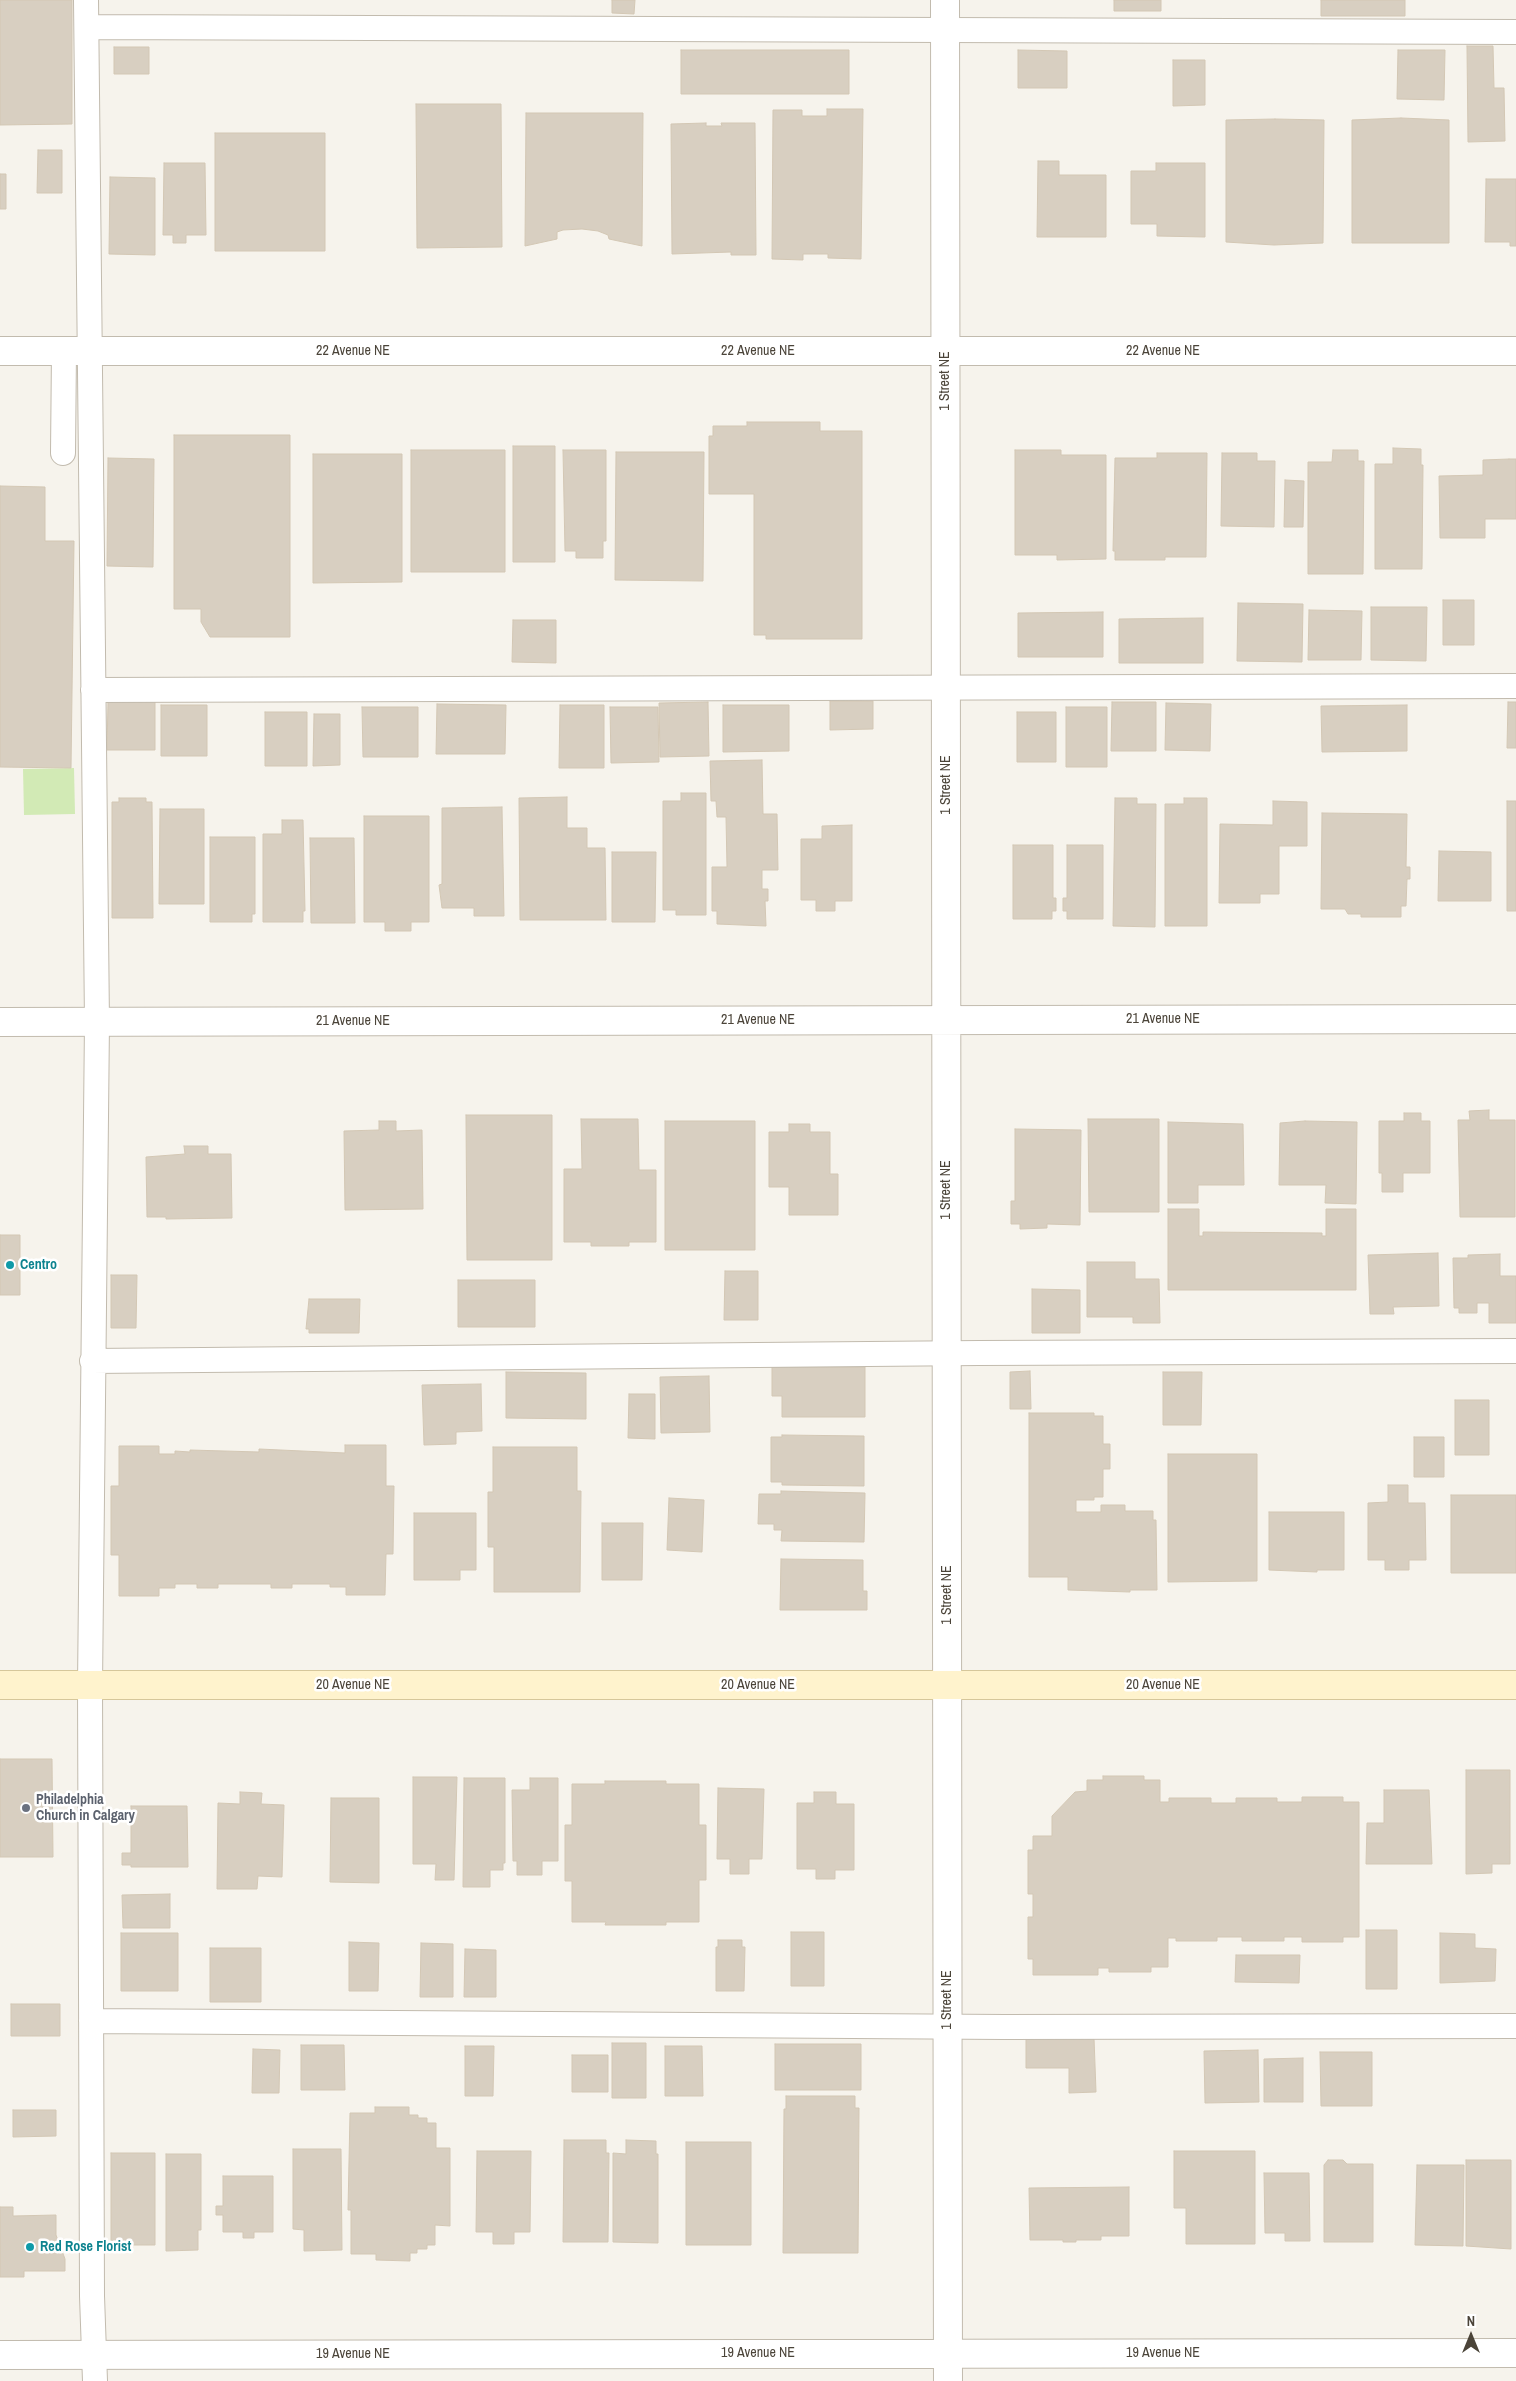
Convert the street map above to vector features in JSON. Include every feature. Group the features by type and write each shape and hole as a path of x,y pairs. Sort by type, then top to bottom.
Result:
{"street":[{"name":"1 Street NE","path":"945,0 948,2381"},
{"name":"22 Avenue NE","path":"0,351 1516,351"},
{"name":"21 Avenue NE","path":"0,1022 1516,1019"},
{"name":"20 Avenue NE","path":"0,1685 1516,1685"},
{"name":"19 Avenue NE","path":"0,2355 94,2368 948,2353 1516,2353"}],"lane":[{"path":"86,0 77,351 92,690 97,1022 90,1685 94,2368"},
{"path":"86,28 1516,32"},
{"path":"63,453 77,351"},
{"path":"92,690 946,686 1516,686"},
{"path":"92,1362 946,1353 1516,1351"},
{"path":"91,2022 1516,2026"}],"green space":[{"path":"74,768 75,814 24,815 23,769"}],"building":[{"path":"0,0 72,0 72,124 0,125"},
{"path":"612,0 635,0 634,14 612,13"},
{"path":"1114,0 1161,0 1161,11 1114,11"},
{"path":"1321,0 1405,0 1405,16 1321,16"},
{"path":"1467,46 1493,46 1494,88 1504,88 1505,141 1468,142"},
{"path":"114,47 149,47 149,74 114,74"},
{"path":"681,50 849,50 849,94 681,94"},
{"path":"1018,50 1067,51 1067,88 1018,88"},
{"path":"1398,50 1445,50 1444,100 1397,99"},
{"path":"1173,60 1205,60 1205,105 1173,106"},
{"path":"416,104 501,104 502,247 417,248"},
{"path":"827,109 863,109 861,259 828,258 828,254 803,254 803,260 772,259 773,110 802,110 802,116 827,116"},
{"path":"526,113 643,113 642,246 609,239 608,235 598,231 582,229 563,230 557,232 557,239 525,246"},
{"path":"1401,118 1449,120 1449,243 1352,243 1352,120"},
{"path":"1226,120 1324,120 1323,243 1274,245 1226,242"},
{"path":"706,123 706,126 722,126 721,123 755,123 756,255 731,255 731,252 672,254 671,124"},
{"path":"215,133 325,133 325,251 215,251"},
{"path":"38,150 62,150 62,193 37,193"},
{"path":"1038,161 1059,161 1059,175 1106,175 1106,237 1037,237"},
{"path":"164,163 205,163 206,235 186,235 186,243 173,243 173,235 163,235"},
{"path":"1156,163 1205,163 1205,237 1157,236 1157,224 1131,224 1131,171 1156,171"},
{"path":"0,174 6,174 6,209 0,209"},
{"path":"110,177 155,178 155,255 109,254"},
{"path":"1486,179 1516,179 1516,246 1510,246 1510,242 1485,242"},
{"path":"747,422 820,422 820,431 862,431 862,639 766,639 766,635 754,635 754,494 709,494 709,436 713,436 713,426 747,426"},
{"path":"174,435 290,435 290,637 210,637 201,622 201,609 174,609"},
{"path":"513,446 555,446 555,562 513,562"},
{"path":"1393,448 1421,449 1421,465 1423,465 1422,569 1375,569 1375,464 1393,464"},
{"path":"411,450 505,450 505,572 411,572"},
{"path":"563,450 606,450 606,541 603,541 603,558 576,558 576,551 565,551"},
{"path":"1015,450 1061,450 1061,455 1106,455 1106,559 1057,560 1057,555 1015,555"},
{"path":"1333,450 1358,450 1358,461 1364,461 1363,574 1308,574 1308,462 1332,462"},
{"path":"616,452 704,452 703,581 615,580"},
{"path":"1157,453 1207,453 1206,557 1165,557 1165,560 1115,560 1115,551 1113,551 1115,458 1157,458"},
{"path":"1222,453 1257,453 1257,461 1275,461 1274,527 1221,526"},
{"path":"313,454 402,454 402,582 313,583"},
{"path":"108,458 154,459 153,567 107,566"},
{"path":"1516,459 1516,519 1485,519 1485,538 1440,538 1439,476 1483,475 1483,460"},
{"path":"1285,480 1304,481 1303,527 1284,527"},
{"path":"0,486 45,487 45,541 74,541 71,768 0,767"},
{"path":"1443,600 1474,600 1474,645 1443,645"},
{"path":"1238,603 1303,604 1302,662 1237,661"},
{"path":"1371,607 1427,607 1426,661 1371,660"},
{"path":"1309,610 1362,611 1361,660 1308,660"},
{"path":"1103,612 1103,657 1018,657 1018,613"},
{"path":"1203,618 1203,663 1119,663 1119,619"},
{"path":"513,620 556,620 556,663 512,662"},
{"path":"108,701 155,701 155,750 107,750"},
{"path":"830,701 873,701 873,729 830,730"},
{"path":"708,702 709,756 660,757 659,703"},
{"path":"1112,702 1156,702 1156,751 1111,751"},
{"path":"1508,702 1516,702 1516,748 1507,748"},
{"path":"1166,703 1211,704 1210,751 1165,750"},
{"path":"437,704 506,705 505,754 436,754"},
{"path":"161,705 207,705 207,756 161,756"},
{"path":"560,705 604,705 604,768 559,768"},
{"path":"723,705 789,705 789,751 723,752"},
{"path":"1407,705 1407,751 1322,752 1321,706"},
{"path":"362,707 418,707 418,757 363,757"},
{"path":"610,707 658,707 659,762 611,763"},
{"path":"1066,707 1107,707 1107,767 1066,767"},
{"path":"265,712 307,712 307,766 265,766"},
{"path":"1017,712 1056,712 1056,762 1017,762"},
{"path":"314,714 340,714 340,765 313,766"},
{"path":"762,760 763,814 777,814 778,870 762,870 762,889 768,889 768,901 765,901 766,926 717,924 717,911 712,911 712,867 727,867 726,817 717,817 716,801 711,801 710,761"},
{"path":"681,793 706,793 706,915 676,915 676,910 663,910 663,801 681,801"},
{"path":"567,797 567,828 587,828 587,848 605,848 606,920 520,920 519,798"},
{"path":"119,798 146,798 146,802 152,802 153,918 112,918 112,802 119,802"},
{"path":"1115,798 1137,798 1137,804 1156,804 1155,927 1113,926"},
{"path":"1184,798 1207,798 1207,926 1165,926 1165,804 1184,804"},
{"path":"1273,801 1307,802 1307,846 1279,846 1279,894 1260,894 1260,903 1219,903 1220,824 1273,825"},
{"path":"1507,801 1516,801 1516,911 1507,911"},
{"path":"502,807 504,916 474,916 474,908 442,908 439,885 442,884 442,808"},
{"path":"160,809 204,809 204,904 159,904"},
{"path":"1322,813 1407,814 1406,867 1410,867 1410,879 1407,879 1406,906 1401,906 1401,917 1361,917 1361,914 1348,914 1345,909 1321,909"},
{"path":"364,816 429,816 429,922 411,922 411,931 385,931 385,922 364,922"},
{"path":"282,820 303,820 305,911 303,911 303,922 263,922 263,834 282,834"},
{"path":"852,825 852,901 835,901 835,911 816,911 816,900 801,900 801,839 822,839 822,826"},
{"path":"210,837 255,837 255,914 252,914 252,922 210,922"},
{"path":"310,838 354,838 355,923 311,923"},
{"path":"1013,845 1053,845 1053,898 1056,898 1056,911 1052,911 1052,919 1013,919"},
{"path":"1067,845 1103,845 1103,919 1067,919 1067,911 1063,911 1063,898 1067,898"},
{"path":"1439,851 1491,852 1491,901 1438,901"},
{"path":"612,852 656,852 655,922 612,922"},
{"path":"1489,1110 1489,1120 1515,1120 1515,1217 1460,1217 1458,1120 1470,1120 1469,1111"},
{"path":"1404,1113 1421,1113 1421,1121 1430,1121 1430,1173 1403,1173 1403,1192 1382,1192 1382,1173 1379,1173 1379,1121 1404,1121"},
{"path":"466,1115 552,1115 552,1260 467,1260"},
{"path":"581,1119 638,1119 639,1170 656,1170 656,1242 629,1242 629,1246 591,1246 591,1242 564,1242 564,1169 582,1169"},
{"path":"1088,1119 1159,1119 1159,1212 1089,1212"},
{"path":"379,1121 396,1121 396,1131 422,1130 423,1209 345,1210 344,1131 379,1130"},
{"path":"665,1121 755,1121 755,1250 665,1250"},
{"path":"1305,1121 1357,1122 1356,1204 1325,1203 1326,1185 1279,1185 1280,1123"},
{"path":"1168,1122 1243,1124 1244,1185 1198,1185 1198,1203 1168,1203"},
{"path":"789,1124 810,1124 810,1132 830,1132 830,1174 838,1174 838,1215 789,1215 789,1187 769,1187 769,1132 789,1132"},
{"path":"1015,1129 1081,1130 1080,1225 1047,1224 1047,1228 1020,1229 1020,1224 1011,1224 1011,1201 1015,1201"},
{"path":"184,1146 208,1146 208,1154 231,1154 232,1218 166,1219 166,1217 147,1217 146,1157 185,1154"},
{"path":"1168,1209 1199,1209 1199,1236 1203,1236 1203,1232 1322,1233 1322,1236 1326,1236 1326,1209 1356,1209 1356,1290 1168,1290"},
{"name":"Centro","path":"0,1235 20,1235 20,1295 0,1295"},
{"path":"1438,1253 1439,1306 1393,1307 1394,1314 1370,1314 1368,1255"},
{"path":"1500,1254 1500,1276 1516,1276 1516,1323 1489,1323 1489,1303 1477,1303 1477,1313 1459,1313 1459,1308 1454,1308 1453,1258 1468,1258 1468,1255"},
{"path":"1087,1262 1135,1262 1135,1279 1159,1279 1160,1323 1133,1323 1133,1317 1087,1317"},
{"path":"725,1271 758,1271 758,1320 724,1320"},
{"path":"111,1275 137,1275 136,1328 111,1328"},
{"path":"458,1280 535,1280 535,1327 458,1327"},
{"path":"1032,1289 1080,1290 1080,1333 1032,1333"},
{"path":"309,1299 360,1299 359,1333 309,1333 309,1329 306,1329"},
{"path":"772,1367 865,1367 865,1417 782,1417 782,1396 772,1396"},
{"path":"1030,1371 1031,1409 1010,1409 1010,1372"},
{"path":"506,1372 586,1373 586,1419 506,1418"},
{"path":"1163,1372 1202,1372 1201,1425 1163,1425"},
{"path":"709,1376 710,1432 661,1433 660,1377"},
{"path":"481,1384 482,1431 456,1432 456,1444 424,1445 422,1385"},
{"path":"629,1394 655,1394 655,1439 628,1438"},
{"path":"1455,1400 1489,1400 1489,1455 1455,1455"},
{"path":"1029,1413 1094,1413 1094,1416 1103,1416 1103,1444 1110,1444 1110,1469 1103,1469 1103,1497 1094,1497 1094,1500 1076,1500 1076,1512 1101,1512 1101,1505 1125,1505 1125,1511 1153,1511 1153,1520 1156,1520 1157,1590 1130,1590 1130,1592 1068,1590 1068,1577 1029,1577"},
{"path":"782,1435 864,1436 864,1486 782,1485 782,1482 771,1482 771,1437 782,1437"},
{"path":"1414,1437 1444,1437 1444,1477 1414,1477"},
{"path":"345,1445 386,1445 386,1486 394,1486 393,1554 386,1554 385,1595 346,1595 346,1587 330,1587 330,1584 292,1584 292,1588 271,1588 271,1584 218,1584 218,1588 197,1588 197,1584 175,1584 175,1588 159,1588 159,1596 119,1596 119,1555 111,1555 111,1486 119,1486 119,1446 159,1446 159,1454 175,1454 175,1451 190,1452 190,1450 259,1452 259,1449 345,1453"},
{"path":"493,1447 577,1447 577,1491 581,1491 580,1592 494,1592 494,1547 488,1547 488,1492 493,1492"},
{"path":"1168,1454 1257,1454 1257,1581 1168,1582"},
{"path":"1388,1485 1408,1485 1408,1503 1425,1503 1426,1560 1409,1560 1409,1570 1385,1570 1385,1560 1368,1560 1368,1503 1388,1502"},
{"path":"781,1491 865,1493 864,1542 781,1541 782,1530 774,1530 774,1524 758,1524 759,1494 781,1494"},
{"path":"1451,1495 1516,1495 1516,1573 1451,1573"},
{"path":"669,1498 704,1500 702,1552 667,1550"},
{"path":"1269,1512 1344,1512 1344,1570 1317,1570 1317,1572 1269,1570"},
{"path":"414,1513 476,1513 476,1570 460,1570 460,1580 414,1580"},
{"path":"602,1523 643,1523 642,1580 602,1580"},
{"path":"781,1559 863,1560 863,1591 867,1591 867,1610 780,1610"},
{"name":"Philadelphia Church in Calgary","path":"0,1759 52,1759 53,1857 0,1857"},
{"path":"1466,1770 1510,1770 1510,1864 1492,1864 1492,1873 1466,1874"},
{"path":"1103,1776 1144,1776 1144,1780 1160,1780 1160,1802 1169,1802 1169,1798 1211,1798 1211,1803 1236,1803 1236,1798 1277,1798 1277,1802 1302,1802 1302,1797 1343,1797 1343,1802 1359,1802 1359,1937 1343,1937 1343,1942 1302,1942 1302,1937 1284,1937 1284,1941 1242,1941 1242,1937 1217,1937 1217,1941 1176,1941 1176,1938 1168,1938 1168,1967 1151,1967 1151,1972 1109,1972 1109,1968 1098,1968 1098,1975 1033,1975 1033,1959 1028,1959 1028,1917 1033,1917 1033,1894 1028,1894 1028,1850 1033,1850 1033,1836 1052,1836 1052,1816 1075,1792 1087,1791 1087,1780 1103,1780"},
{"path":"413,1777 457,1777 454,1880 435,1880 436,1864 413,1864"},
{"path":"464,1778 505,1778 505,1863 503,1863 503,1870 490,1870 490,1887 463,1887"},
{"path":"530,1778 558,1778 558,1861 542,1861 542,1875 517,1875 517,1861 513,1861 512,1790 530,1790"},
{"path":"605,1781 666,1781 666,1784 699,1784 699,1825 706,1825 706,1880 699,1880 699,1922 666,1922 666,1925 605,1925 606,1922 572,1922 572,1881 565,1881 565,1825 572,1825 572,1784 605,1784"},
{"path":"718,1788 764,1789 762,1859 749,1859 749,1874 730,1874 730,1859 717,1859"},
{"path":"1384,1790 1429,1790 1432,1864 1366,1864 1367,1823 1384,1823"},
{"path":"240,1792 262,1793 261,1804 284,1805 282,1877 258,1876 257,1889 217,1889 218,1803 240,1804"},
{"path":"814,1792 836,1792 836,1804 854,1804 854,1870 835,1870 835,1879 816,1879 816,1869 797,1869 797,1803 814,1803"},
{"path":"331,1798 379,1798 379,1883 330,1882"},
{"path":"131,1806 187,1806 188,1867 131,1867 131,1865 122,1865 122,1853 131,1853"},
{"path":"170,1894 170,1928 123,1928 122,1895"},
{"path":"1366,1930 1397,1930 1397,1989 1366,1989"},
{"path":"791,1932 824,1932 824,1986 791,1986"},
{"path":"121,1933 178,1933 178,1991 121,1991"},
{"path":"1440,1933 1475,1934 1475,1948 1496,1949 1495,1981 1440,1983"},
{"path":"718,1940 742,1940 742,1947 745,1947 744,1991 716,1991 716,1947 718,1947"},
{"path":"349,1942 379,1943 378,1991 349,1991"},
{"path":"421,1943 453,1944 453,1997 420,1997"},
{"path":"210,1948 261,1948 261,2002 210,2002"},
{"path":"465,1949 496,1950 496,1997 464,1997"},
{"path":"1236,1955 1300,1955 1299,1983 1235,1982"},
{"path":"11,2004 60,2004 60,2036 11,2036"},
{"path":"1026,2038 1094,2038 1096,2092 1069,2093 1069,2068 1026,2068"},
{"path":"612,2043 646,2043 646,2098 612,2098"},
{"path":"775,2044 861,2044 861,2090 775,2090"},
{"path":"301,2045 344,2045 345,2090 301,2090"},
{"path":"465,2046 494,2046 493,2096 465,2096"},
{"path":"665,2046 702,2046 703,2096 665,2096"},
{"path":"253,2049 280,2050 279,2093 252,2093"},
{"path":"1258,2050 1259,2102 1205,2103 1204,2051"},
{"path":"1320,2052 1372,2052 1372,2106 1321,2106"},
{"path":"572,2055 608,2055 608,2092 572,2092"},
{"path":"1303,2058 1303,2102 1264,2102 1264,2059"},
{"path":"786,2096 855,2096 855,2108 859,2108 858,2253 783,2253 784,2109 786,2109"},
{"path":"375,2107 409,2107 409,2115 427,2118 427,2123 436,2123 436,2148 450,2148 450,2226 435,2225 435,2245 427,2245 427,2249 417,2249 417,2253 410,2253 410,2261 376,2260 376,2254 351,2254 351,2210 348,2210 350,2113 375,2113"},
{"path":"13,2110 56,2110 56,2136 13,2137"},
{"path":"564,2140 606,2140 606,2153 609,2153 608,2242 563,2242"},
{"path":"626,2140 656,2141 656,2154 658,2154 658,2243 613,2242 613,2153 626,2154"},
{"path":"686,2142 751,2142 751,2245 686,2245"},
{"path":"293,2149 341,2149 342,2250 304,2251 304,2230 293,2229"},
{"path":"477,2151 531,2151 530,2232 514,2232 514,2244 493,2244 493,2232 476,2232"},
{"path":"1174,2151 1255,2151 1255,2244 1186,2244 1186,2208 1174,2208"},
{"path":"111,2153 155,2153 155,2245 111,2245"},
{"path":"166,2154 201,2154 201,2230 198,2230 198,2250 166,2251"},
{"path":"1328,2160 1343,2160 1347,2164 1373,2164 1373,2242 1324,2242 1324,2165"},
{"path":"1466,2160 1511,2160 1511,2249 1466,2246"},
{"path":"1417,2165 1464,2165 1463,2246 1415,2245"},
{"path":"1264,2173 1309,2173 1310,2241 1285,2241 1285,2233 1265,2233"},
{"path":"223,2176 273,2176 273,2232 254,2232 254,2238 243,2238 243,2232 223,2232 223,2215 216,2215 216,2206 223,2206"},
{"path":"1129,2187 1129,2236 1101,2236 1101,2240 1076,2240 1076,2242 1030,2240 1029,2188"},
{"name":"Red Rose Florist","path":"0,2207 13,2207 13,2216 56,2215 56,2235 65,2259 65,2271 24,2271 24,2277 0,2277"}],"place":[{"name":"Centro","path":"10,1265"},
{"name":"Philadelphia Church in Calgary","path":"26,1808"},
{"name":"Red Rose Florist","path":"30,2247"}]}
